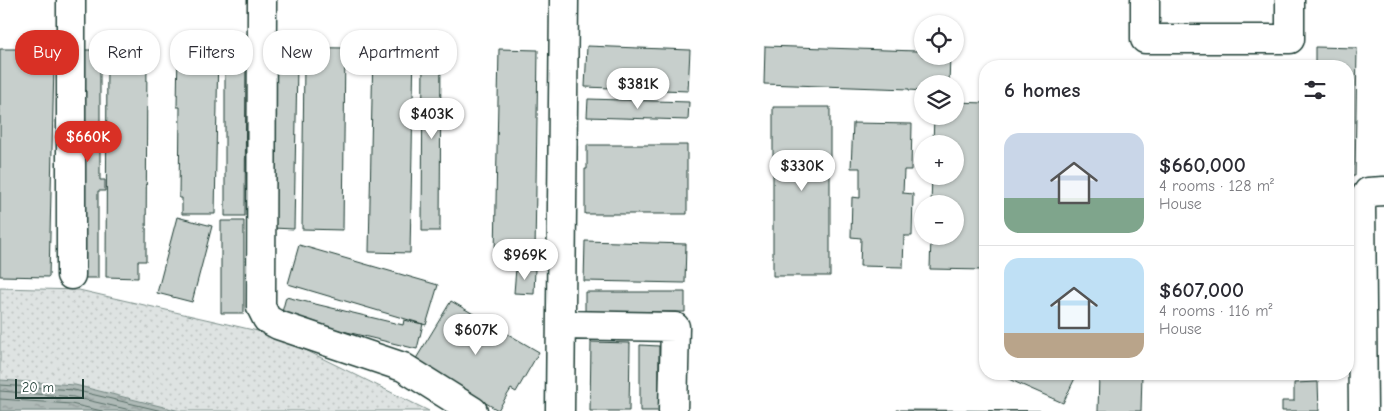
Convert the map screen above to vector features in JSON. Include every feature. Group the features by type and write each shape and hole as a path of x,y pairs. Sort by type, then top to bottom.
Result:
{"lane":[{"path":"71,0 71,274"},
{"path":"262,0 261,307 267,319 278,325 403,367 473,411"},
{"path":"560,411 564,0"},
{"path":"1145,0 1144,39 1290,39 1290,0"},
{"path":"1363,411 1361,204 1368,192 1384,191"},
{"path":"561,325 675,327 673,411"}],"shaded area":[{"path":"0,288 79,290 275,335 429,411 0,411"}],"water":[{"path":"0,380 75,385 180,411 0,411"}],"building":[{"path":"587,46 690,50 688,91 585,87"},
{"path":"765,46 914,51 914,65 950,65 949,75 914,75 914,90 764,84"},
{"path":"1315,47 1357,48 1355,176 1354,60 1315,60"},
{"path":"330,48 340,48 340,75 345,75 343,230 302,229 304,75 330,75"},
{"path":"0,49 15,49 15,75 54,75 49,277 0,276"},
{"path":"499,49 538,50 535,253 495,253"},
{"path":"79,50 89,50 89,75 100,75 100,180 105,180 105,191 98,191 98,278 76,278 77,75 79,75"},
{"path":"107,75 147,75 146,261 138,261 138,278 106,277"},
{"path":"178,75 218,75 215,214 182,214 182,198 179,198 180,107 177,107"},
{"path":"225,75 246,75 245,216 225,216"},
{"path":"275,75 297,75 294,229 272,228"},
{"path":"372,75 413,75 410,253 369,252"},
{"path":"423,75 441,75 440,231 422,231"},
{"path":"588,99 689,102 688,120 587,117"},
{"path":"964,102 979,103 979,270 930,269 931,245 964,245 964,195 931,195 932,185 964,185 964,135 933,135 934,125 964,125"},
{"path":"773,107 830,107 830,276 773,276"},
{"path":"853,123 912,124 911,170 904,170 903,193 913,194 912,236 904,236 903,267 860,266 861,238 851,237 852,197 860,198 860,168 851,168"},
{"path":"587,145 687,145 687,214 585,214"},
{"path":"177,217 212,226 192,302 157,293"},
{"path":"221,221 244,221 244,313 221,313"},
{"path":"585,241 686,244 685,283 584,281"},
{"path":"299,245 438,285 426,325 288,284"},
{"path":"516,268 535,269 534,294 514,293"},
{"path":"585,292 685,292 685,312 585,312"},
{"path":"286,297 403,325 404,320 423,324 417,349 281,316"},
{"path":"451,301 539,352 516,392 511,389 498,410 414,362"},
{"path":"591,342 630,343 629,411 590,411"},
{"path":"640,345 659,346 659,411 640,411"},
{"path":"1011,380 1074,380 1063,403"},
{"path":"1099,380 1142,380 1141,411 1098,411"},
{"path":"1318,382 1319,411 1282,411 1282,401 1294,401 1294,383"},
{"path":"897,410 1082,411 897,411"}]}
